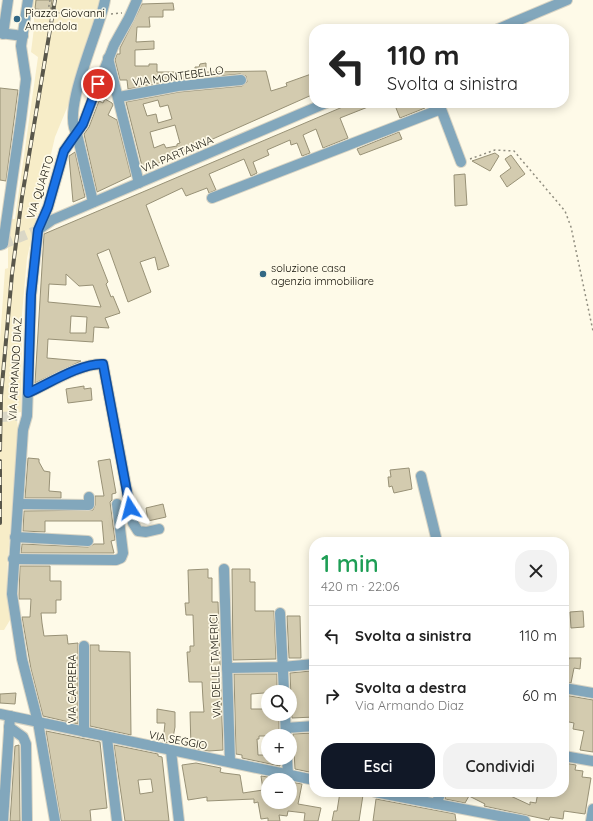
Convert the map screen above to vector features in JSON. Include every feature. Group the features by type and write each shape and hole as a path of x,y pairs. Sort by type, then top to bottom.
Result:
{"street":[{"path":"8,0 1,33 23,36"},
{"path":"1,245 26,79 22,46 28,0"},
{"path":"93,202 76,134 73,130 77,86 106,0"},
{"name":"VIA QUARTO","path":"38,230 48,207 64,151 83,124 108,58 137,0"},
{"path":"510,24 567,0"},
{"name":"VIA MONTEBELLO","path":"108,58 119,97 139,183"},
{"name":"VIA MONTEBELLO","path":"119,97 178,86 241,80"},
{"name":"VIA PARTANNA","path":"38,230 52,220 314,108"},
{"path":"212,198 435,108"},
{"path":"441,108 461,162"},
{"name":"VIA ARMANDO DIAZ","path":"38,230 31,295 28,393 22,416 23,430 19,504 13,559 12,594 22,659 38,722 55,821"},
{"path":"28,393 75,371 103,364 133,523 138,530 146,532 159,529"},
{"path":"421,476 436,537"},
{"path":"19,504 89,504 89,497"},
{"path":"13,559 49,560 54,558 116,560 121,558 123,553 117,504"},
{"path":"15,537 88,541"},
{"name":"VIA DELLE TAMERICI","path":"224,569 230,762"},
{"path":"280,613 283,685"},
{"name":"VIA CAPRERA","path":"84,646 84,732"},
{"path":"227,668 282,667 309,664"},
{"path":"569,689 593,693"},
{"path":"2,821 9,727 5,715"},
{"name":"VIA SEGGIO","path":"5,715 107,738 283,773"},
{"path":"9,727 22,737 26,744 27,821"},
{"path":"297,730 309,727"},
{"path":"107,738 117,821"},
{"path":"171,751 179,821"},
{"path":"569,757 593,760"},
{"name":"VIA SEGGIO","path":"297,776 309,779"},
{"path":"401,797 525,821"},
{"path":"436,804 438,797"},
{"path":"591,821 593,809"}],"path":[{"path":"50,0 48,11 54,7 59,13 67,14"},
{"path":"102,13 111,14 132,12"},
{"path":"461,162 495,150 514,151 566,211 571,227 593,331"}],"shaded area":[{"path":"33,0 103,0 76,86 55,137 27,258 22,314 21,412 16,413 18,428 7,572 10,620 4,630 0,630 0,340 5,269 8,268 8,248 12,219 15,219 38,57 31,52 34,28 34,10 31,9"}],"building":[{"path":"36,0 52,0 50,13 46,10 35,9"},
{"path":"173,3 174,10 163,10 163,17 149,17 150,27 137,27 136,42 154,41 154,49 135,50 135,66 149,66 149,64 157,64 157,72 195,72 195,67 199,67 200,64 206,63 206,72 266,71 271,91 287,86 286,83 309,75 309,96 143,170 126,102 179,92 242,86 247,82 246,76 240,74 177,80 128,89 127,80 120,80 115,60 117,54 120,54 120,48 142,4","holes":["158,100 160,107 168,105 172,119 158,123 156,114 147,116 143,104","175,125 180,143 177,144 177,146 166,148 164,144 154,148 150,132"]},
{"path":"0,88 18,90 6,181 0,180"},
{"path":"105,99 113,105 108,115 117,120 131,176 97,192 84,134 89,127 99,101 103,103"},
{"path":"340,108 365,108 340,118 348,138 323,148 316,129 303,135 310,153 302,156 297,143 291,145 290,140 267,150 269,155 253,162 257,173 251,176 244,159 209,174 216,190 209,193 207,188 186,196 182,188 146,205 169,266 158,270 155,257 140,262 151,292 128,302 109,249 97,254 108,282 106,284 111,297 113,296 120,313 105,318 109,328 94,327 93,342 48,339 47,358 81,361 35,383 44,234","holes":["66,274 79,286 93,285 101,307 48,302 49,284 66,285","71,316 87,317 86,333 70,333"]},
{"path":"396,108 425,108 400,118"},
{"path":"399,132 402,139 360,155 357,149"},
{"path":"75,152 85,197 73,202 69,156"},
{"path":"495,153 499,156 490,171 472,161"},
{"path":"511,155 525,174 507,187 500,176 511,168 505,159"},
{"path":"465,174 467,205 455,206 454,175"},
{"path":"84,386 84,389 91,388 92,400 68,403 66,389"},
{"path":"28,458 39,459 44,471 50,472 49,491 61,492 61,498 25,498"},
{"path":"110,459 116,493 112,494 112,500 110,502 115,540 111,541 114,553 21,553 22,544 88,547 94,544 104,544 102,521 45,521 45,532 23,531 24,511 93,510 95,505 95,496 104,496 98,461"},
{"path":"409,468 412,489 394,493 392,486 389,487 388,477 391,477 390,470"},
{"path":"163,504 166,517 148,521 146,508"},
{"path":"20,566 50,566 50,581 61,581 61,600 56,600 56,613 41,613 42,623 44,636 67,635 68,644 78,643 78,724 43,716 31,669 22,617 30,617 31,599 19,599"},
{"path":"208,569 208,578 212,578 212,602 218,602 223,750 209,751 191,748 190,712 204,712 202,682 189,682 187,652 190,652 190,646 194,646 193,615 186,615 185,603 189,603 188,570"},
{"path":"232,569 250,569 250,582 255,582 255,611 274,611 276,659 233,660"},
{"path":"583,611 584,627 571,628 570,612"},
{"path":"287,616 300,616 301,658 289,658"},
{"path":"90,645 99,645 99,651 130,652 131,735 90,726"},
{"path":"569,658 581,658 580,669 574,668 571,683 569,683"},
{"path":"309,671 309,717 297,718 297,685 291,685 290,673"},
{"path":"234,674 277,674 277,685 261,685 261,693 251,694 251,709 261,709 261,721 279,721 279,729 261,729 261,736 257,739 258,755 261,755 261,762 242,758 242,755 236,754"},
{"path":"16,693 15,704 0,703 0,694"},
{"path":"569,696 593,700 593,752 580,750 584,731 573,729 574,723 569,722"},
{"path":"157,709 175,712 175,727 172,743 163,742 165,723 157,723"},
{"path":"46,731 100,742 107,808 90,810 91,821 61,821"},
{"path":"309,733 309,772 295,769 295,765 297,765 297,734"},
{"path":"19,745 20,821 10,821 15,746"},
{"path":"114,745 158,754 158,756 162,757 169,821 125,821","holes":["151,779 153,792 140,794 138,780"]},
{"path":"196,763 221,768 220,772 240,775 243,793 261,790 261,809 297,809 297,783 302,784 298,804 321,808 318,821 304,821 305,813 288,811 287,816 279,815 280,821 268,821 268,818 261,819 258,802 254,803 254,799 207,801 207,797 188,800 182,765"},
{"path":"569,764 576,765 575,770 583,771 582,777 591,778 585,814 564,811 563,819 550,817 549,820 484,806 485,804 471,797 513,797 530,805 530,802 536,803 537,797 569,797"},
{"path":"339,797 363,797 359,821 332,821 334,811 337,811"},
{"path":"446,797 468,797 465,803 445,799"},
{"path":"376,799 455,814 456,821 373,821"}],"tunnel":[{"path":"3,244 38,230"},
{"path":"0,417 17,416"}],"railway":[{"path":"0,450 1,396 12,274 22,197 55,0"},
{"path":"0,461 0,523"}],"place":[{"name":"Piazza Giovanni Amendola","path":"17,19"},
{"name":"soluzione casa agenzia immobiliare","path":"263,274"}],"route":[{"path":"98,84 83,124 64,151 48,207 38,230 31,295 28,345 28,393 85,367 103,364 130,508"}]}
